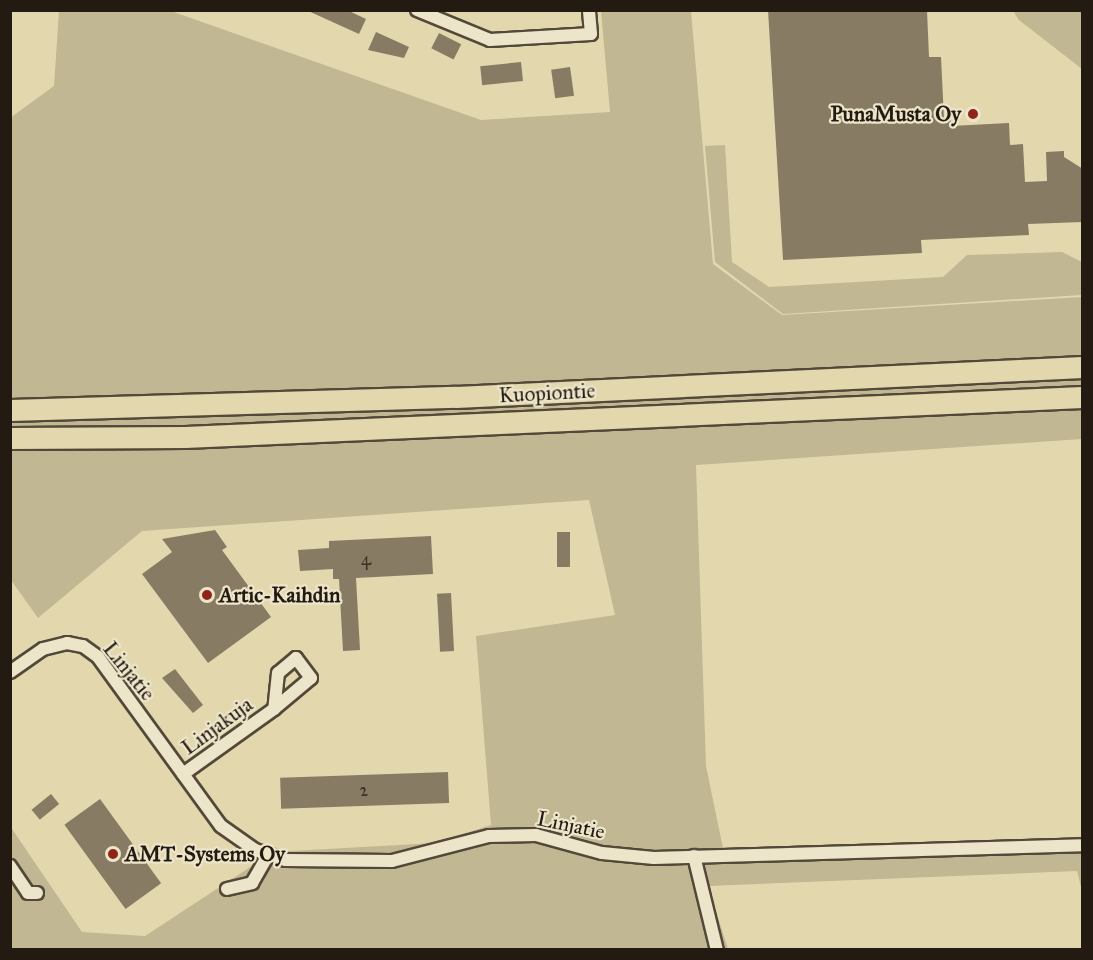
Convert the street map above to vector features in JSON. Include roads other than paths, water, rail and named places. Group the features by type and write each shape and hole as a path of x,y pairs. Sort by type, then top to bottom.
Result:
{"highway":[{"name":"Kuopiontie","path":"10,410 456,397 1083,367"},
{"name":"Kuopiontie","path":"10,438 232,435 1083,397"}],"street":[{"path":"417,10 490,40 591,34 589,10"},
{"name":"Linjatie","path":"10,672 42,649 67,643 83,646 98,657 221,826 268,855 296,862 392,861 489,836 536,836 602,853 694,856 1083,845"},
{"name":"Linjakuja","path":"183,774 274,709"},
{"path":"227,889 252,883 268,855"},
{"path":"694,856 717,950"},
{"path":"10,866 28,893 37,893"}],"place":[{"name":"PunaMusta Oy","path":"973,114"},
{"name":"Artic-Kaihdin","path":"207,595"},
{"name":"AMT-Systems Oy","path":"113,854"}]}
